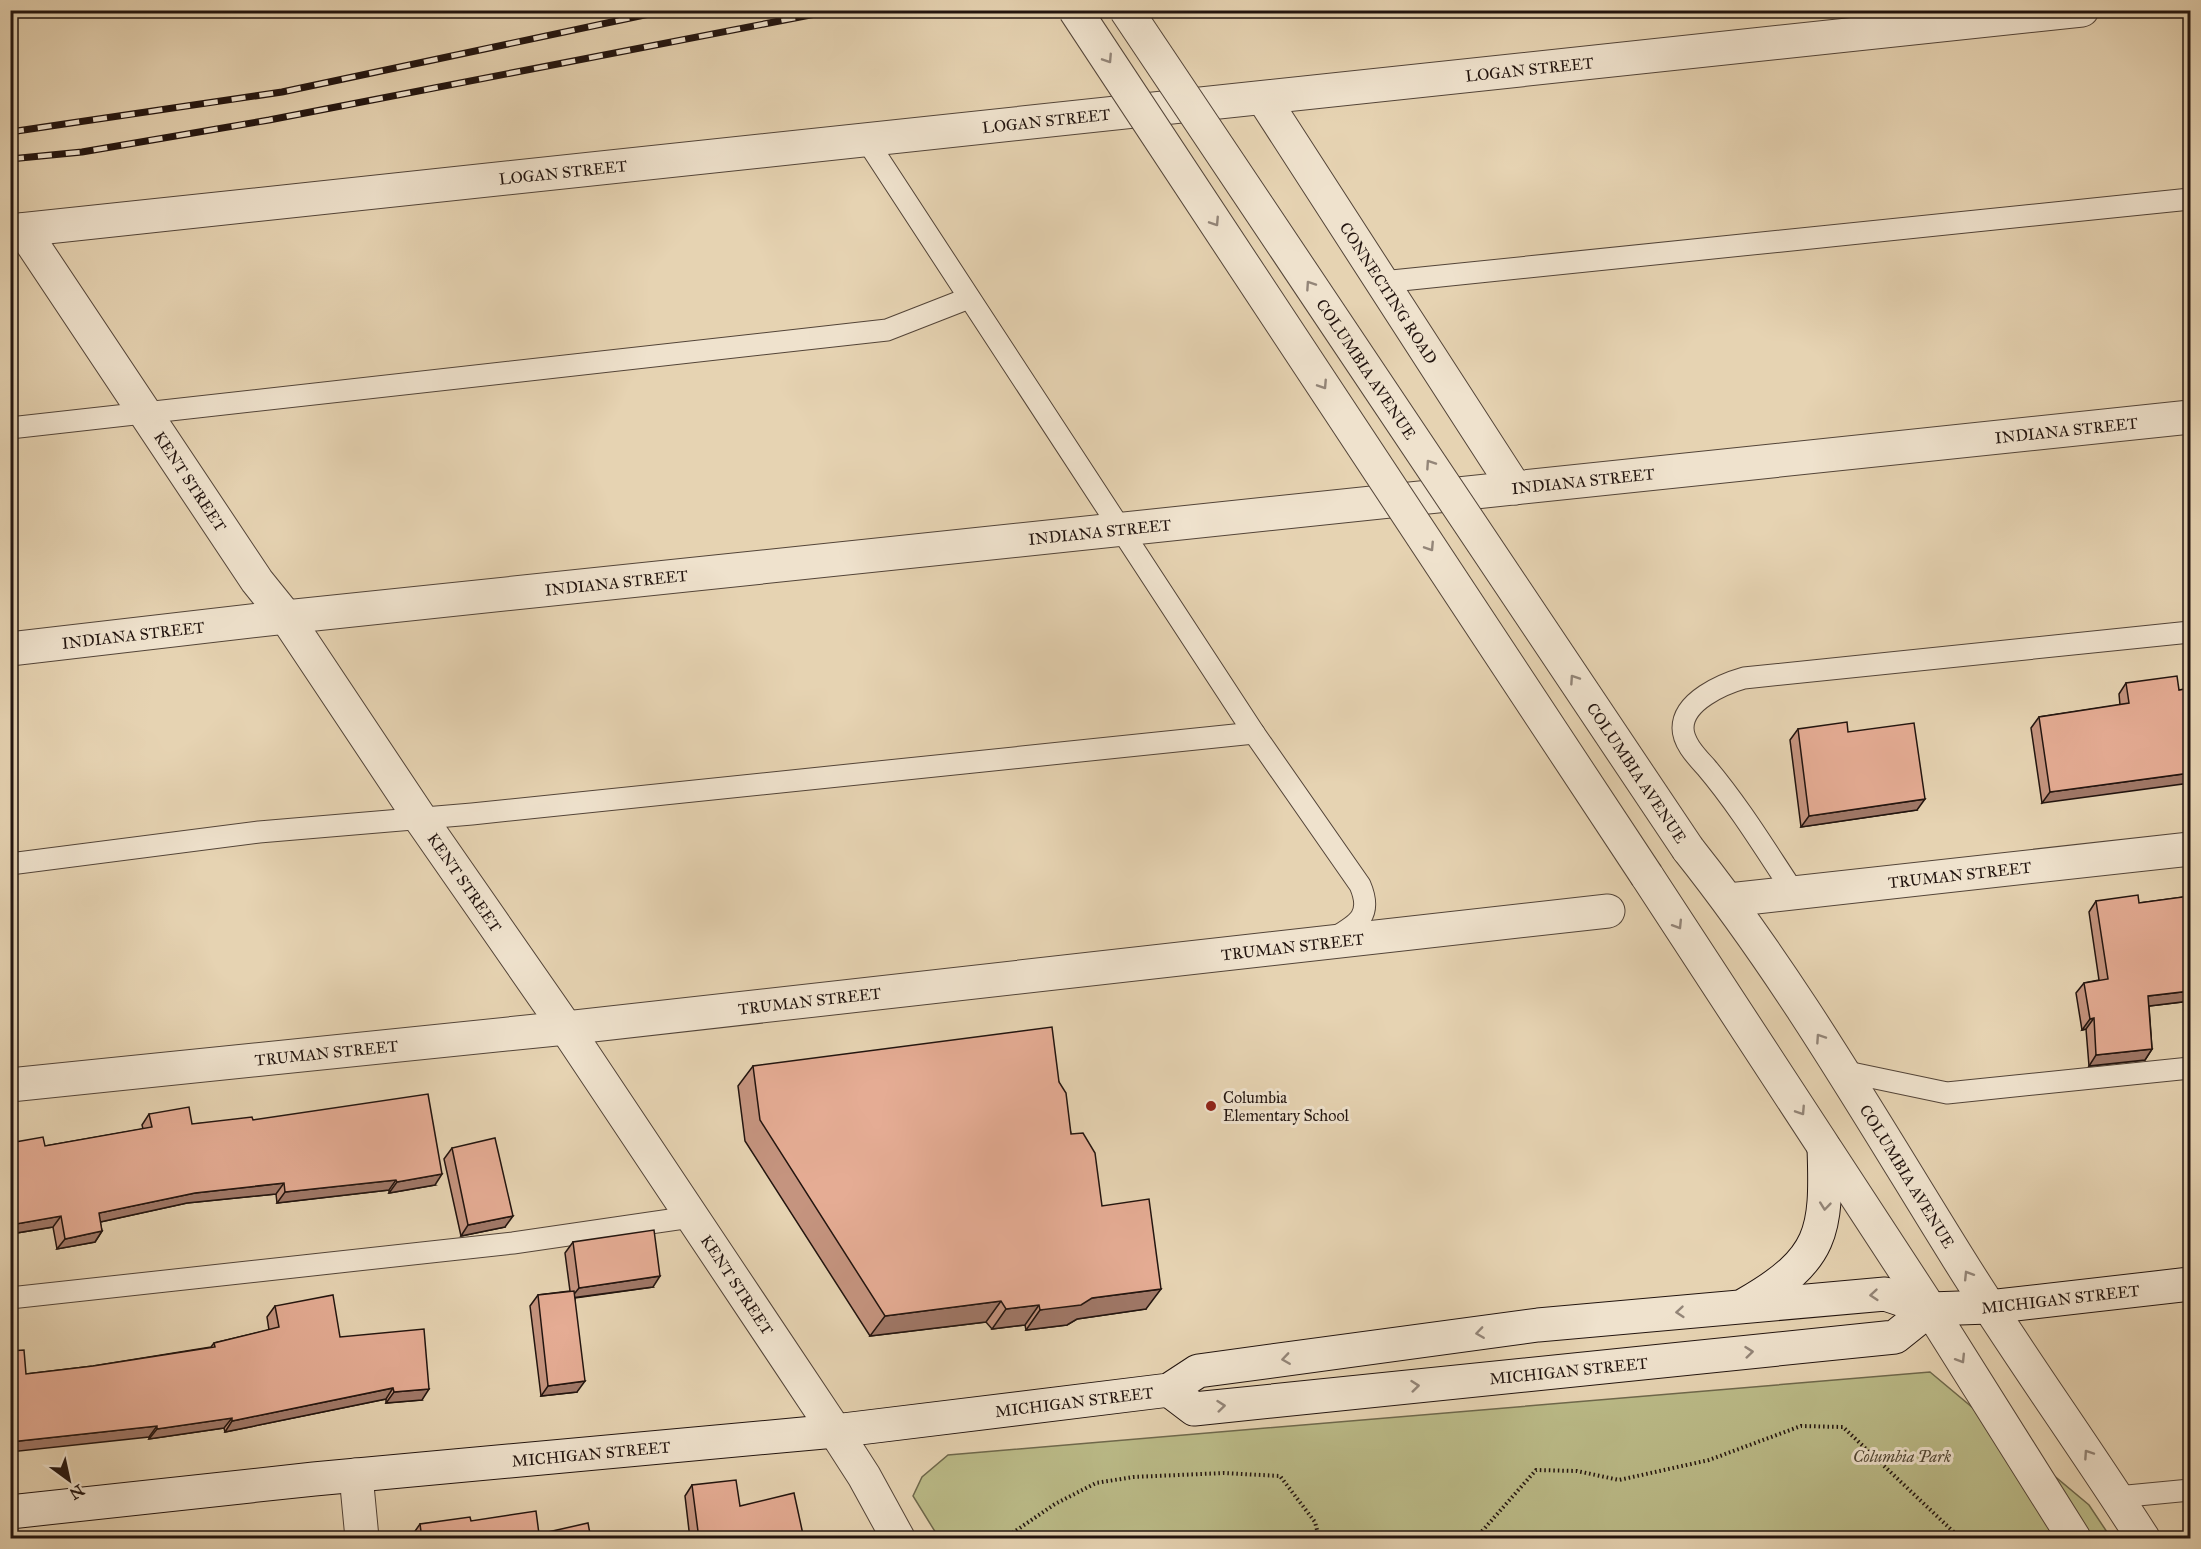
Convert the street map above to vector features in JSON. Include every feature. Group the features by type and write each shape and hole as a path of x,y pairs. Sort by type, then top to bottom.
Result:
{"street":[{"path":"1075,10 1647,876 1930,1310 2074,1539"},
{"name":"COLUMBIA AVENUE","path":"1126,10 1688,849 1728,900 1842,1071 1989,1308 2143,1539"},
{"name":"LOGAN STREET","path":"17,231 2082,10"},
{"name":"CONNECTING ROAD","path":"1263,98 1515,488"},
{"name":"KENT STREET","path":"17,231 145,414 257,581 286,617 420,818 566,1028 835,1431 864,1476 898,1539"},
{"name":"INDIANA STREET","path":"10,649 286,617 2190,417"},
{"name":"TRUMAN STREET","path":"1728,900 1793,891 2190,849"},
{"name":"TRUMAN STREET","path":"10,1085 566,1028 1608,910"},
{"path":"1742,1306 1782,1282 1802,1263 1821,1232 1826,1196 1824,1148"},
{"name":"MICHIGAN STREET","path":"10,1512 356,1475 835,1431 1169,1390 1198,1371 1538,1325 1885,1294 1930,1310 1989,1308 2190,1284"},
{"name":"MICHIGAN STREET","path":"1169,1390 1194,1408 1895,1337 1930,1310"},
{"path":"356,1475 362,1539"}],"lane":[{"path":"867,141 1254,733 1365,896 1365,910 1361,919 1331,940"},
{"path":"1382,282 2190,199"},
{"path":"10,428 886,330 969,298"},
{"path":"1793,891 1731,796 1694,753 1685,737 1683,728 1690,710 1718,688 1744,678 2190,632"},
{"path":"10,864 259,832 420,818 1254,733"},
{"path":"1842,1071 1947,1093 2190,1068"},
{"path":"10,1298 513,1243 691,1217"},
{"path":"2117,1497 2190,1490"}],"path":[{"path":"1476,1539 1536,1470 1577,1471 1619,1480 1709,1460 1801,1426 1843,1427 1960,1539"},
{"path":"1005,1539 1055,1504 1096,1483 1133,1477 1224,1473 1280,1476 1315,1522 1319,1539"}],"green space":[{"name":"Columbia Park","path":"1930,1372 2089,1505 2111,1538 939,1538 913,1496 922,1477 948,1455"}],"building":[{"path":"2177,676 2179,690 2190,688 2190,773 2050,792 2039,717 2129,703 2126,683"},
{"path":"1847,722 1848,732 1914,723 1925,799 1809,816 1798,729"},
{"path":"2138,895 2139,903 2190,896 2190,991 2148,996 2152,1049 2096,1055 2094,1018 2090,1019 2084,983 2108,979 2096,901"},
{"path":"1052,1027 1059,1082 1066,1093 1071,1134 1083,1133 1095,1153 1102,1206 1149,1199 1161,1289 1092,1298 1081,1305 1040,1310 1039,1305 1006,1309 1001,1301 885,1316 760,1120 753,1066"},
{"path":"428,1094 442,1174 397,1182 396,1180 285,1192 284,1183 195,1193 99,1213 102,1231 65,1239 61,1216 16,1224 14,1212 10,1212 10,1143 43,1137 45,1146 152,1127 149,1114 189,1107 192,1124 252,1117 253,1120"},
{"path":"495,1138 513,1216 468,1225 452,1148"},
{"path":"654,1230 660,1276 579,1288 573,1242"},
{"path":"574,1291 585,1381 548,1386 538,1295"},
{"path":"333,1295 340,1337 424,1329 429,1389 394,1392 393,1388 232,1421 232,1418 157,1429 157,1426 10,1442 10,1351 24,1350 26,1374 215,1347 214,1343 279,1327 275,1306"},
{"path":"736,1480 740,1506 794,1493 804,1539 699,1539 692,1485"},
{"path":"536,1511 539,1534 588,1523 591,1539 422,1539 420,1524 470,1517 471,1521"},
{"path":"337,1532 338,1539 285,1539"}],"railway":[{"path":"10,132 282,92 668,10"},
{"path":"10,159 82,152 269,120 836,10"}],"place":[{"name":"Columbia Elementary School","path":"1211,1106"}]}
